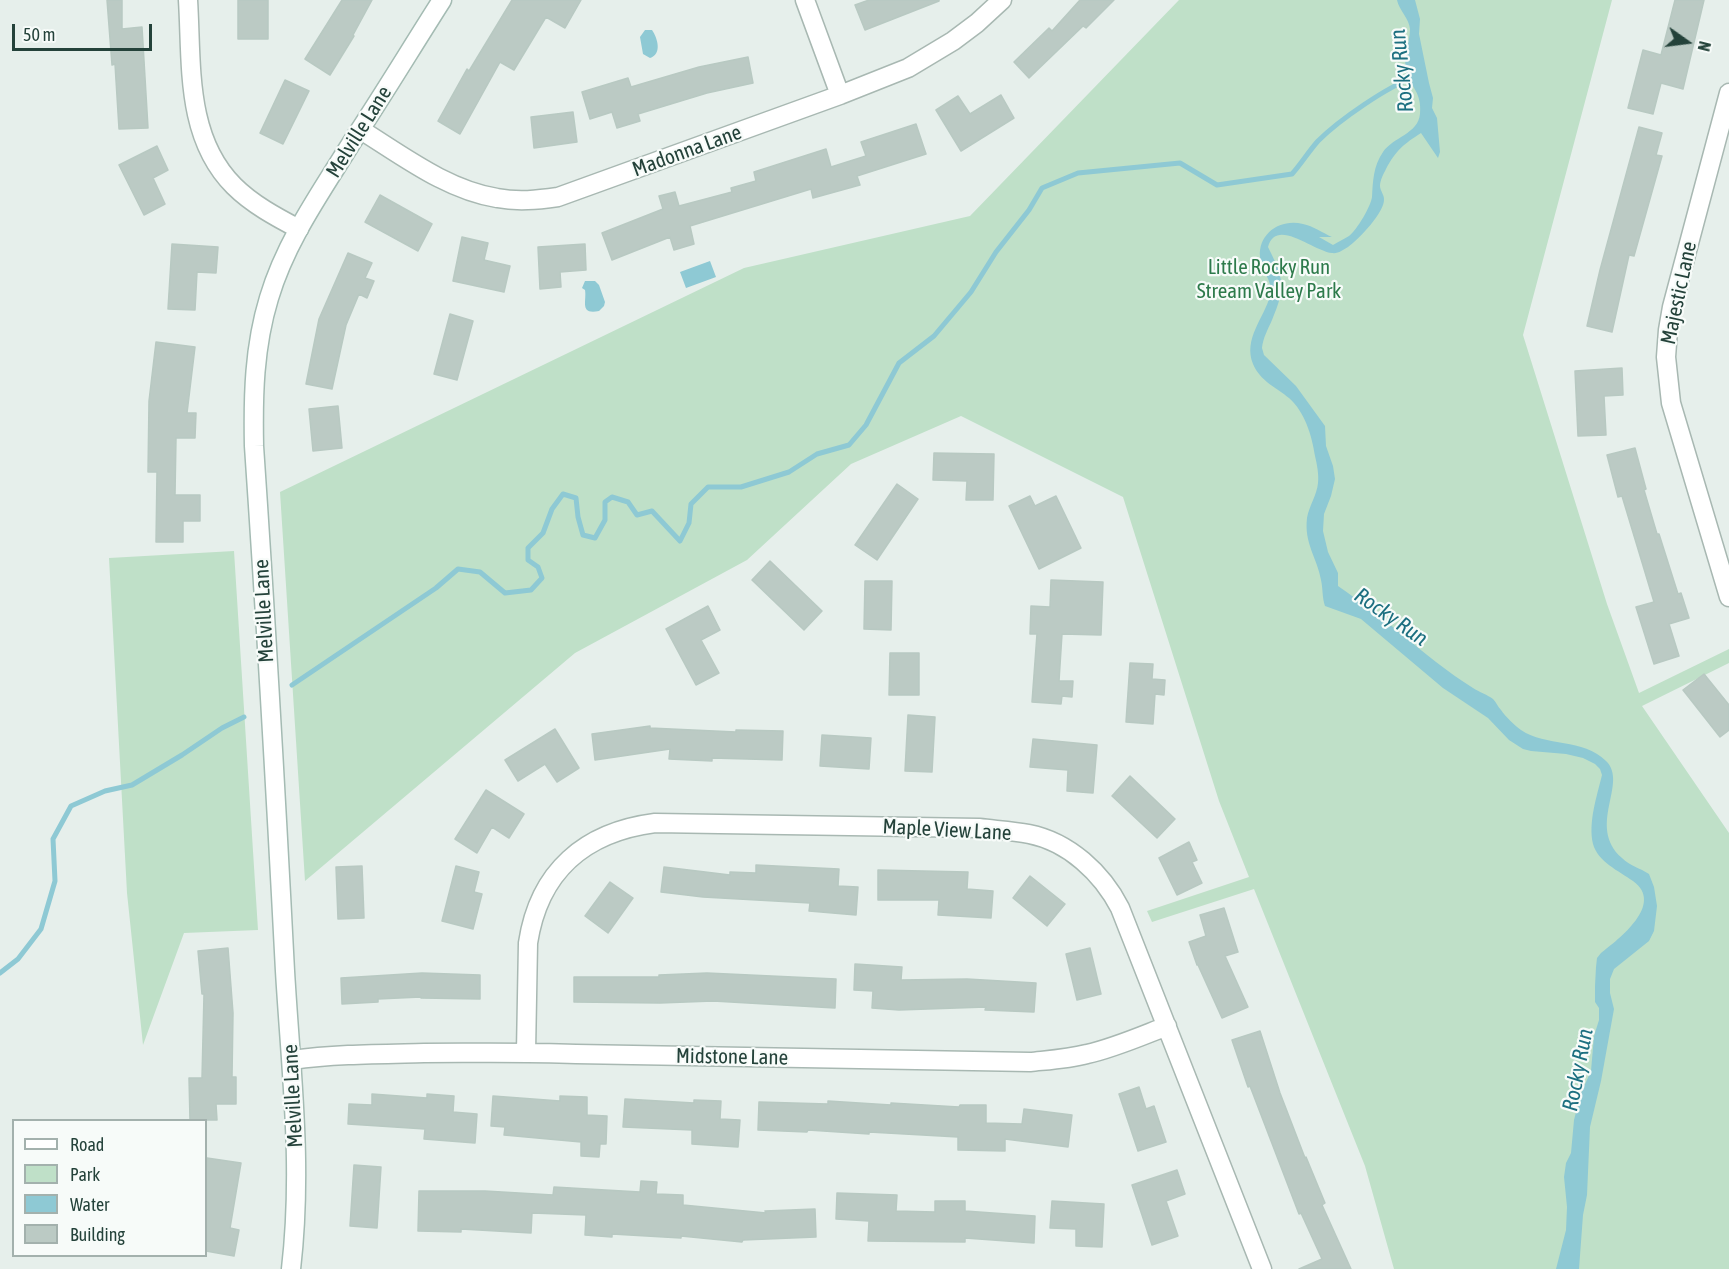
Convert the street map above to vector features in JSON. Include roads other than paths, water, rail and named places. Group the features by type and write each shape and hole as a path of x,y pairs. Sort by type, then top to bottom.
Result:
{"street":[{"path":"188,0 196,114 204,142 223,174 243,195 277,218 299,229"},
{"name":"Melville Lane","path":"291,1269 297,1182 296,1122 253,400 259,340 269,299 281,265 299,229 442,0"},
{"path":"805,0 840,95"},
{"name":"Madonna Lane","path":"361,130 458,188 497,198 534,200 558,197 874,83 928,57 977,23 1002,0"},
{"name":"Majestic Lane","path":"1729,93 1672,308 1666,357 1671,403 1729,597"},
{"name":"Maple View Lane","path":"526,1052 528,943 537,907 551,881 571,858 595,841 622,829 655,824 979,828 1031,834 1053,842 1085,862 1101,878 1120,908 1258,1268"},
{"name":"Midstone Lane","path":"292,1060 317,1056 526,1052 1030,1062 1088,1054 1136,1039 1167,1026"}],"water":[{"name":"Rocky Run","path":"1397,0 1415,0 1420,19 1419,34 1433,98 1432,108 1437,118 1440,152 1438,158 1421,133 1401,148 1393,157 1381,179 1380,188 1384,199 1380,211 1358,238 1340,252 1324,251 1287,235 1279,235 1272,239 1268,247 1280,275 1281,291 1277,309 1262,348 1264,355 1296,386 1325,426 1326,446 1335,479 1324,514 1323,531 1328,552 1338,573 1338,586 1428,656 1473,688 1493,699 1521,730 1542,739 1587,749 1606,761 1612,770 1613,781 1607,819 1612,846 1625,861 1649,874 1654,887 1657,906 1654,931 1649,941 1614,969 1610,979 1610,993 1614,1009 1590,1127 1587,1195 1583,1215 1579,1269 1556,1269 1566,1230 1567,1207 1564,1177 1566,1163 1571,1153 1574,1120 1581,1093 1591,1071 1594,1036 1599,1020 1599,1008 1595,1002 1597,958 1636,920 1642,910 1644,900 1642,890 1604,861 1593,844 1592,818 1602,775 1600,769 1583,758 1523,749 1509,740 1488,718 1443,688 1361,619 1325,606 1322,583 1307,535 1307,518 1318,480 1310,433 1295,404 1260,375 1253,364 1251,355 1252,337 1271,291 1260,257 1260,248 1267,234 1279,225 1295,223 1310,226 1332,237 1319,237 1333,245 1349,236 1360,223 1369,206 1375,169 1383,152 1410,131 1418,121 1419,100 1405,66 1410,29"},
{"path":"645,30 652,30 657,42 656,53 650,58 643,54 640,37"},
{"path":"710,261 716,277 686,288 680,272"},
{"path":"585,281 595,281 599,285 605,302 599,311 593,312 586,309 585,290 582,288"}],"waterway":[{"path":"292,685 436,588 458,569 480,572 505,593 531,590 542,578 538,567 528,560 528,548 543,533 552,509 563,494 576,498 583,535 595,538 605,520 605,502 612,497 628,502 637,515 652,511 680,541 689,523 691,504 708,487 741,487 789,472 817,454 849,445 866,425 899,363 934,336 971,292 996,252 1029,210 1042,188 1078,173 1180,163 1217,185 1292,174 1318,141 1338,123 1364,104 1415,77"},
{"path":"0,973 18,959 41,929 55,881 53,839 71,806 105,791 132,785 222,728 244,717"}],"park label":[{"name":"Little Rocky Run Stream Valley Park","path":"1269,279"}]}
